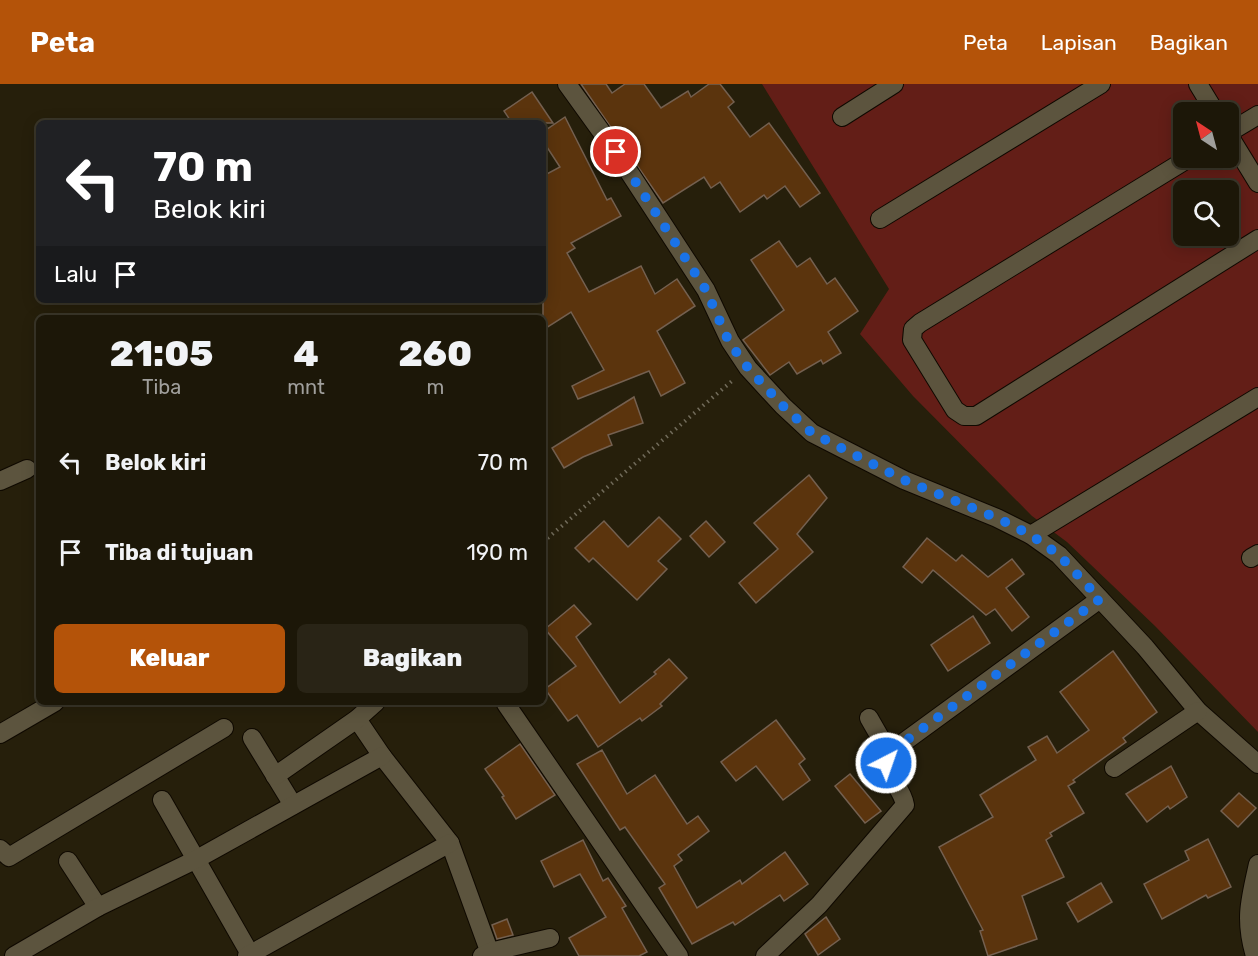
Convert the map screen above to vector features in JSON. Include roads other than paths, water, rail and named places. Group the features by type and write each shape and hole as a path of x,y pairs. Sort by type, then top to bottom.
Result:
{"street":[{"path":"567,84 616,152 706,290 729,342 748,368 783,406 812,433 904,480 997,518 1031,535 1059,555 1145,647 1198,711 1258,764"},
{"path":"842,117 894,84"},
{"path":"880,219 1101,84"},
{"path":"1198,84 1209,102"},
{"path":"1239,127 1258,115"},
{"path":"1239,152 1258,183"},
{"path":"1173,168 913,329 912,340 956,410 964,416 976,416 1258,239"},
{"path":"1031,535 1258,398"},
{"path":"0,481 27,469"},
{"path":"765,956 819,905 905,805 903,794 889,776 886,763 889,753 1100,599"},
{"path":"0,734 50,705"},
{"path":"275,776 357,719 373,705"},
{"path":"507,705 679,956"},
{"path":"1114,768 1198,711"},
{"path":"869,718 889,753"},
{"path":"357,719 382,756 450,843 488,955 550,938"},
{"path":"0,849 9,857 224,728"},
{"path":"252,738 293,805"},
{"path":"14,956 98,907 197,859 382,756"},
{"path":"162,800 249,955 450,843"},
{"path":"68,861 98,907"},
{"path":"1255,956 1247,914 1258,864"}]}
